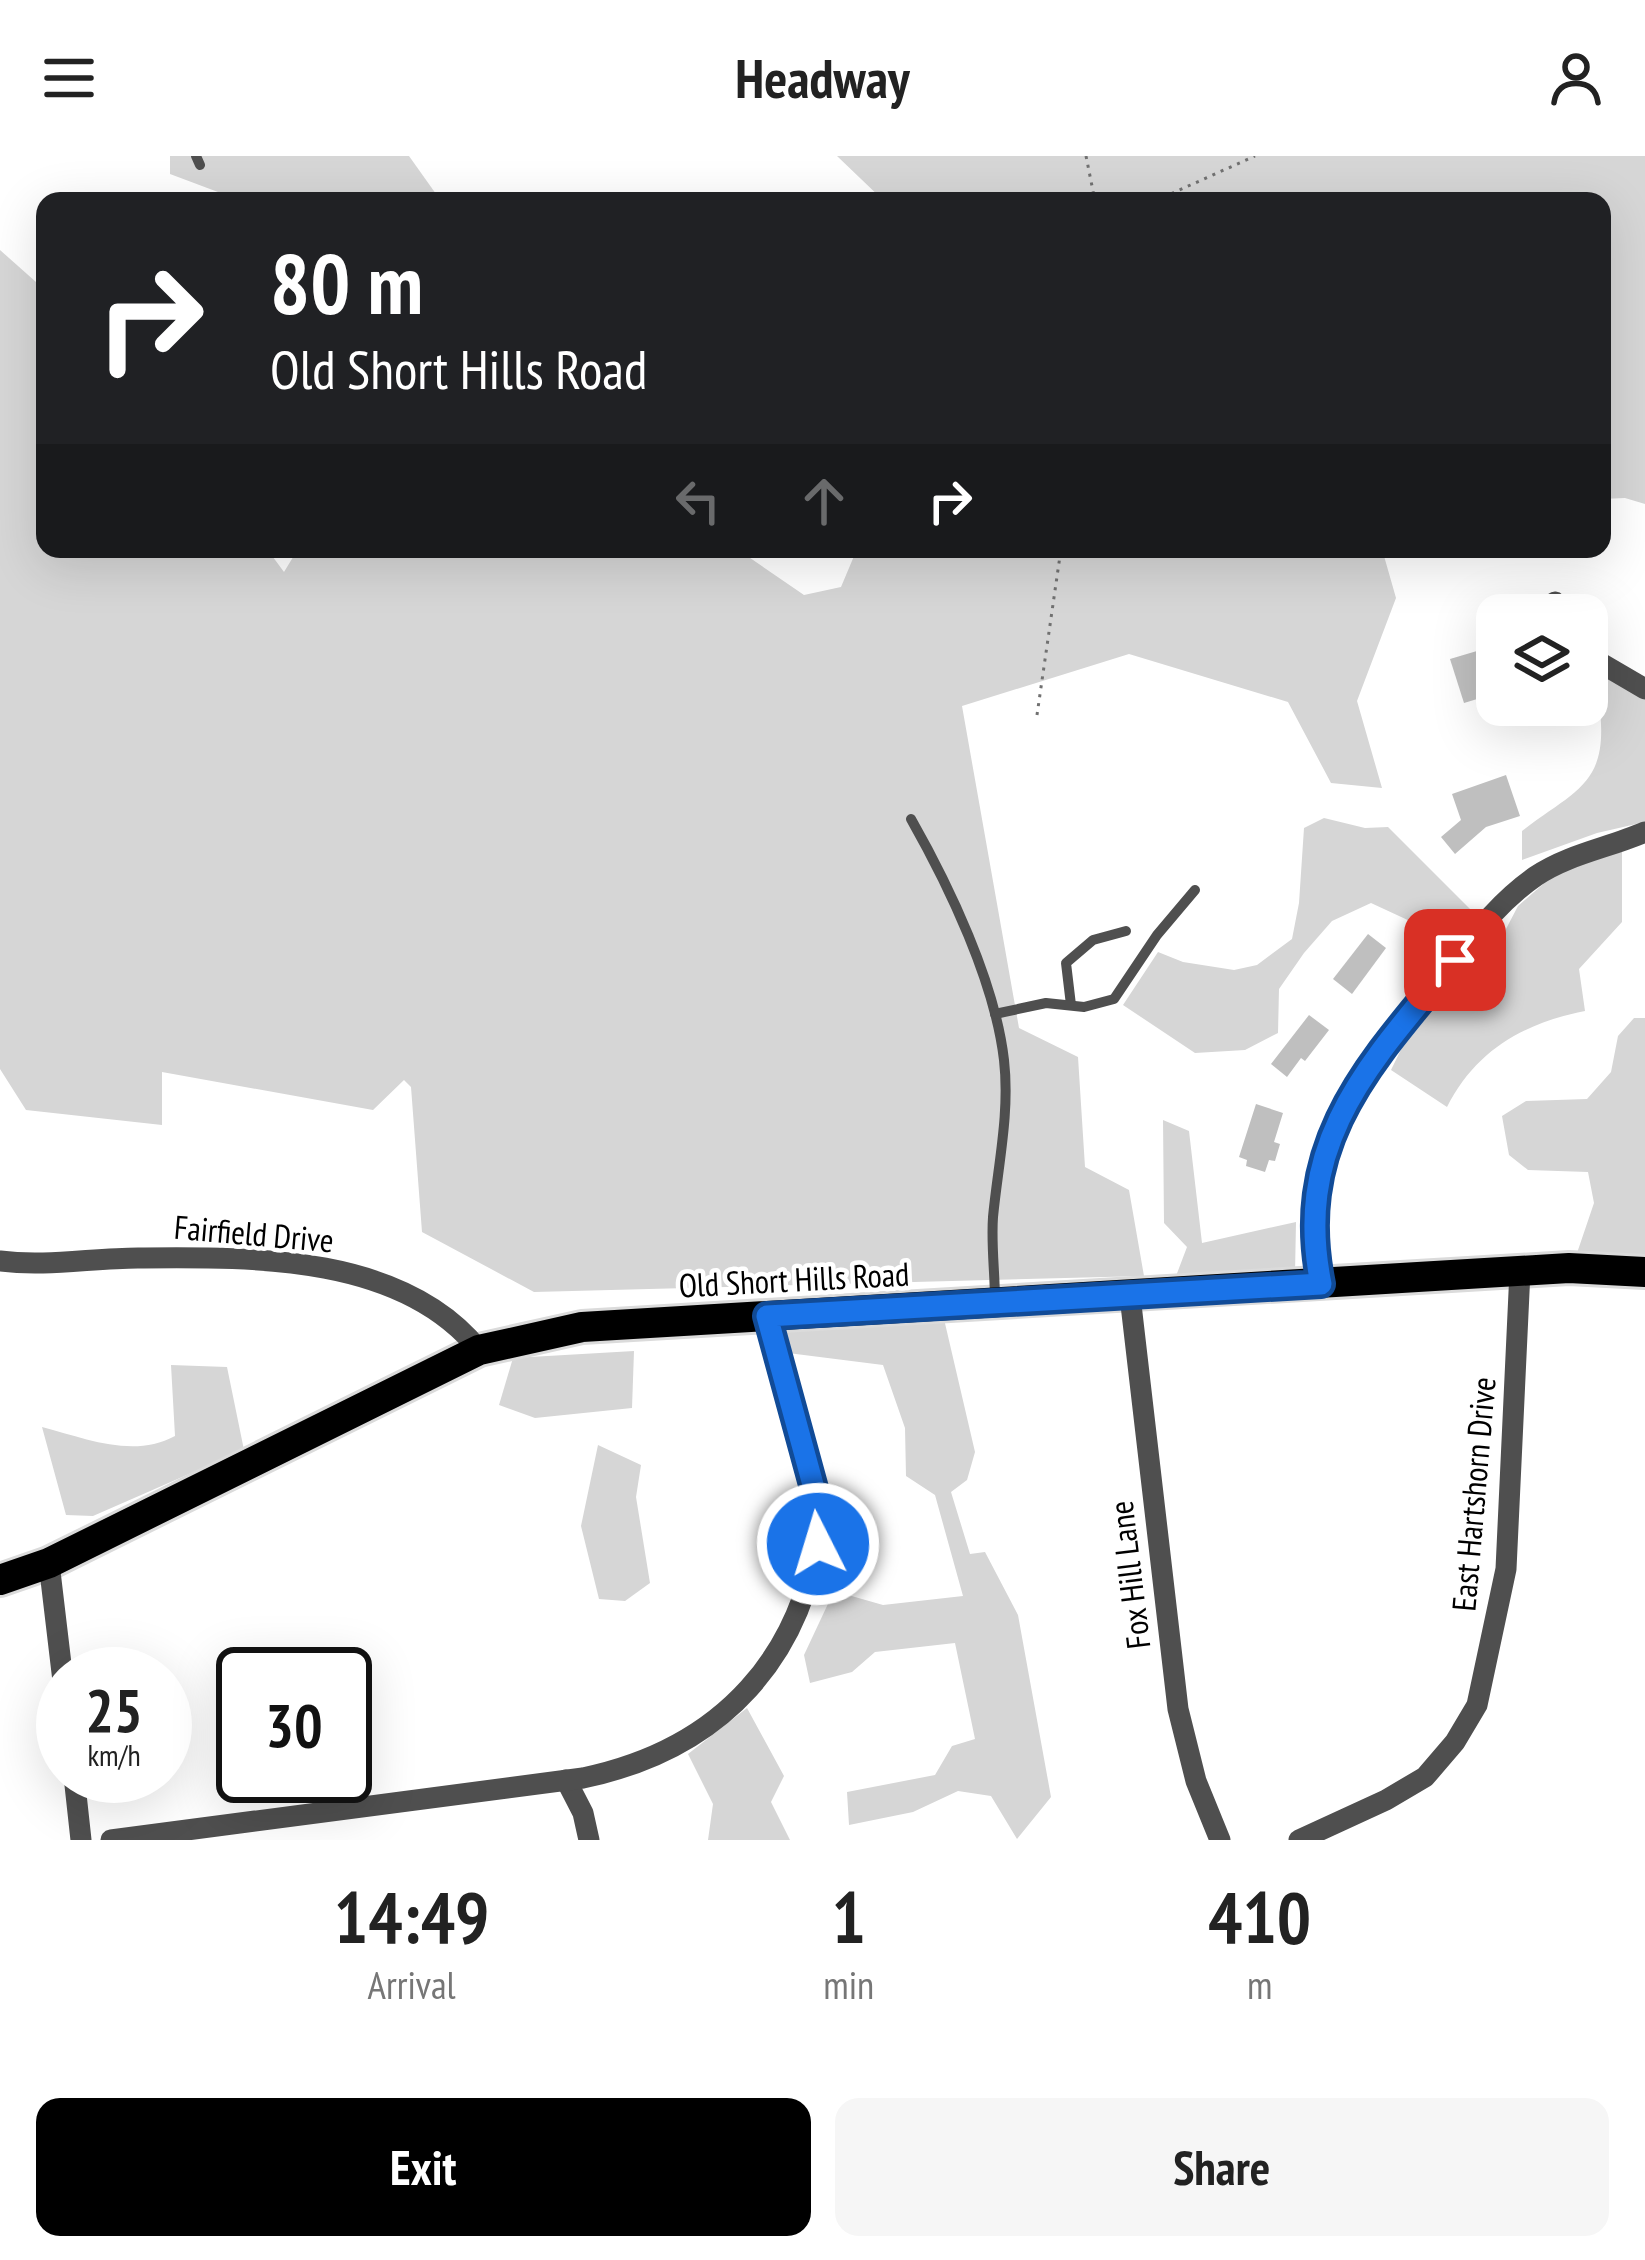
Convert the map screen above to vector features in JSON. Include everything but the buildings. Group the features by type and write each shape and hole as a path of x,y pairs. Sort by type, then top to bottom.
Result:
{"main road":[{"name":"Old Short Hills Road","path":"0,1580 50,1563 479,1350 582,1327 1569,1268 1645,1272"}],"street":[{"path":"1608,667 1645,689"},
{"path":"1321,1284 1314,1234 1318,1180 1333,1128 1358,1080 1495,908 1566,858 1645,832"},
{"name":"Fairfield Drive","path":"0,1261 160,1258 316,1267 434,1306 479,1350"},
{"name":"East Hartshorn Drive","path":"1299,1840 1386,1801 1425,1777 1455,1742 1477,1705 1506,1569 1520,1271"},
{"name":"Fox Hill Lane","path":"1130,1296 1178,1709 1196,1781 1220,1840"},
{"path":"111,1840 566,1780 645,1762 720,1718 776,1655 804,1600 821,1514 767,1316"},
{"path":"50,1563 59,1647"},
{"path":"566,1780 583,1813 589,1840"},
{"path":"77,1803 81,1840"}],"lane":[{"path":"911,819 946,881 994,1014 1004,1064 1005,1118 993,1222 995,1304"},
{"path":"994,1014 1046,1003 1084,1007 1114,999 1157,935 1196,890"},
{"path":"1071,1005 1066,963 1093,940 1126,931"}],"path":[{"path":"1086,156 1093,192"},
{"path":"1175,192 1255,156"},
{"path":"1037,716 1060,558"}],"shaded area":[{"path":"170,156 409,156 435,192 218,192 170,174"},
{"path":"837,156 1645,156 1645,504 1611,499 1611,192 875,192"},
{"path":"0,250 36,282 36,558 274,558 284,572 293,558 750,558 804,595 841,587 853,558 1385,558 1396,598 1357,701 1382,788 1331,783 1288,702 1129,654 962,706 1019,1028 1078,1057 1085,1167 1129,1190 1144,1276 534,1292 422,1232 411,1087 404,1080 373,1110 162,1072 162,1125 26,1110 0,1069"},
{"path":"1608,676 1645,696 1645,822 1597,833 1522,860 1522,831 1584,783 1599,755 1601,726 1608,726"},
{"path":"1324,818 1365,828 1388,827 1473,912 1433,955 1412,922 1371,903 1332,921 1279,989 1278,1033 1245,1050 1195,1053 1123,1005 1158,952 1183,962 1234,970 1257,965 1292,939 1304,828"},
{"path":"1622,850 1622,922 1579,969 1585,1011 1542,1023 1504,1042 1472,1070 1447,1107 1391,1070 1414,1023 1457,974 1495,950 1518,906 1564,866"},
{"path":"1634,1018 1645,1018 1645,1257 1576,1256 1594,1203 1588,1172 1528,1170 1509,1155 1502,1116 1526,1101 1587,1099 1611,1072 1618,1036"},
{"path":"1163,1120 1189,1131 1202,1243 1296,1222 1295,1274 1173,1284 1187,1247 1164,1223"},
{"path":"944,1319 975,1452 967,1480 951,1492 970,1554 985,1552 1018,1615 1051,1797 1017,1839 991,1796 958,1791 913,1812 849,1825 847,1792 935,1775 952,1746 975,1739 955,1643 875,1652 852,1672 810,1683 804,1655 834,1591 883,1605 963,1596 935,1495 906,1476 905,1428 883,1365 788,1353 778,1322"},
{"path":"634,1351 632,1408 535,1418 499,1405 513,1358"},
{"path":"171,1365 227,1367 244,1450 93,1516 66,1515 42,1427 126,1446 159,1443 175,1436"},
{"path":"598,1445 641,1465 636,1497 650,1583 625,1601 599,1599 581,1526"},
{"path":"747,1708 784,1776 771,1802 790,1840 708,1840 713,1804 688,1754"}],"route":[{"path":"818,1544 821,1514 767,1316 1321,1284 1315,1207 1333,1128 1358,1080 1455,960"}]}
